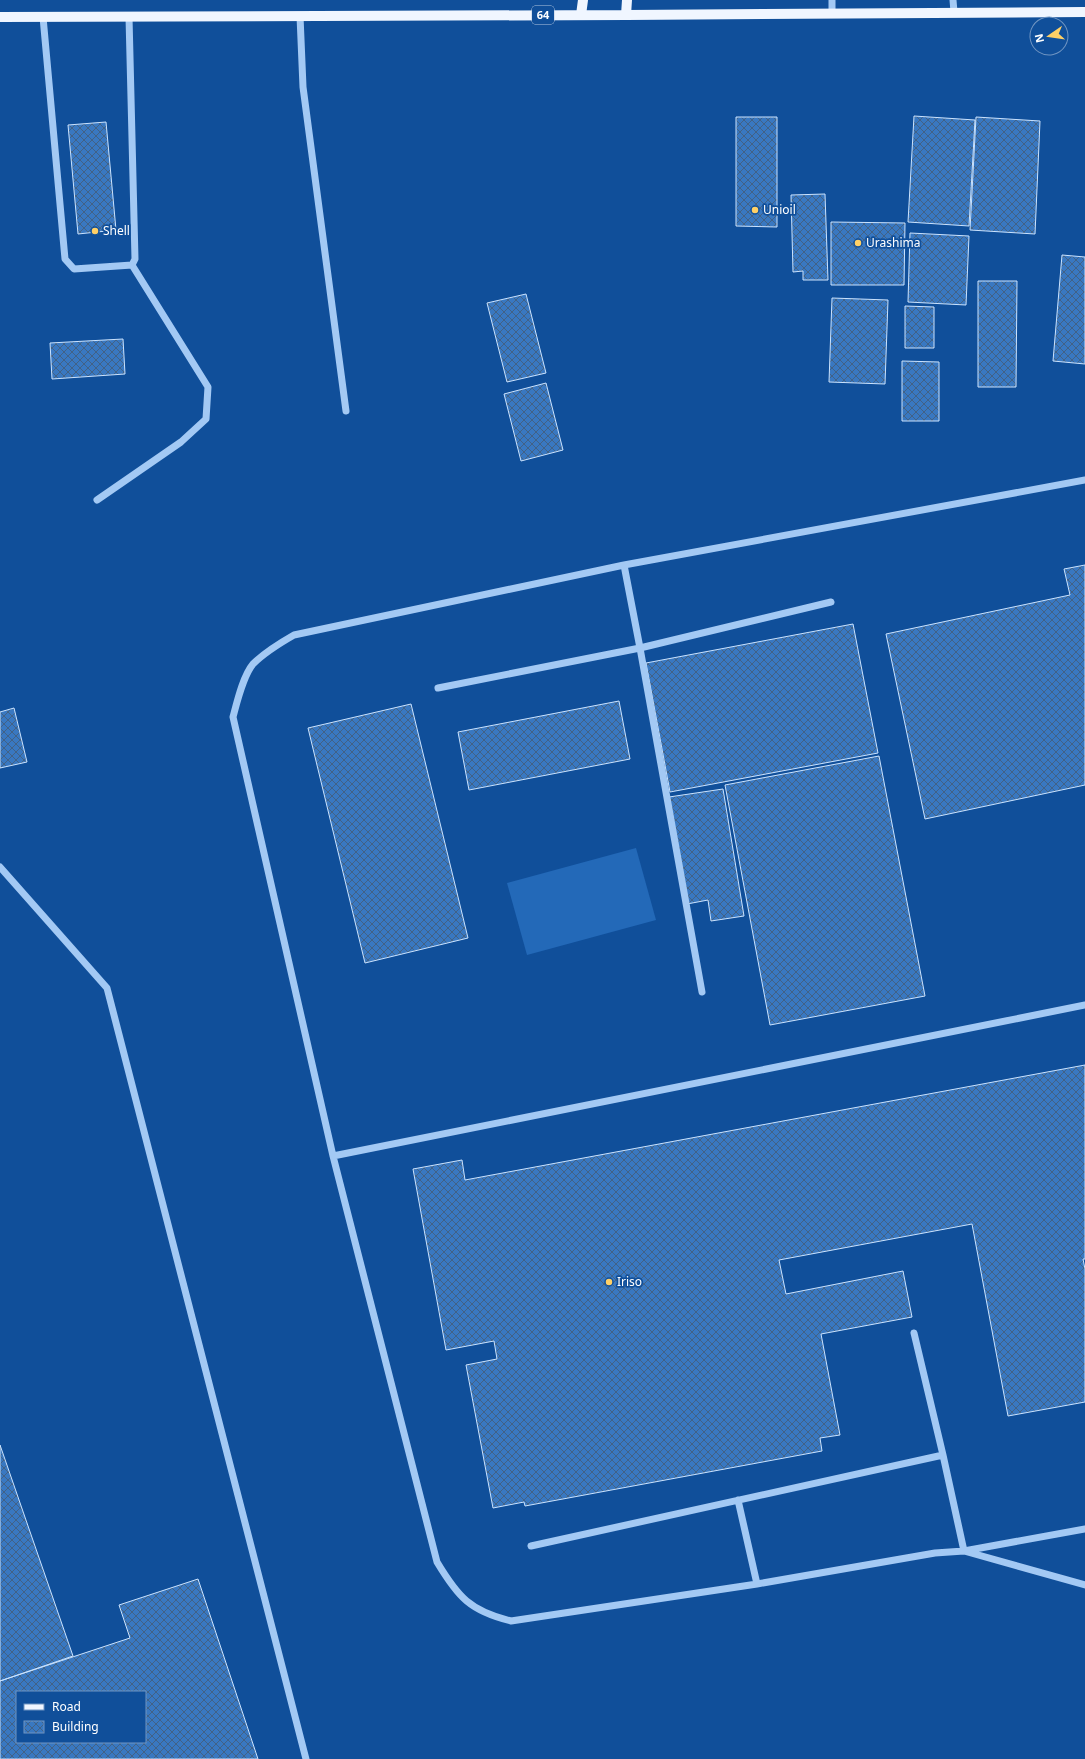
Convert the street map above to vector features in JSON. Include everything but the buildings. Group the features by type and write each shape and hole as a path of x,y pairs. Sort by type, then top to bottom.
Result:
{"main road":[{"path":"582,15 583,0"},
{"path":"626,15 627,0"},
{"name":"64","path":"0,17 1085,12"}],"street":[{"path":"832,0 832,14"},
{"path":"953,0 954,12"},
{"path":"300,16 303,87 346,411"},
{"path":"43,17 65,259 74,269 132,265"},
{"path":"129,17 135,259 132,265"},
{"path":"97,500 181,442 206,419 208,387 132,265"},
{"path":"1085,480 624,565 294,635 272,648 253,665 239,694 233,717 333,1156 437,1562 453,1589 476,1609 495,1617 511,1621 757,1584 935,1553 964,1551 1085,1529"},
{"path":"624,565 702,992"},
{"path":"438,688 640,648 831,602"},
{"path":"0,867 106,988 306,1759"},
{"path":"333,1156 1085,1005"},
{"path":"914,1333 964,1551"},
{"path":"531,1546 943,1455"},
{"path":"738,1500 757,1584"},
{"path":"964,1551 1085,1585"}],"shaded area":[{"path":"636,848 656,920 527,955 507,883"}],"place":[{"name":"Unioil","path":"755,210"},
{"name":"Shell","path":"95,231"},
{"name":"Urashima","path":"858,243"},
{"name":"Iriso","path":"609,1282"}]}
